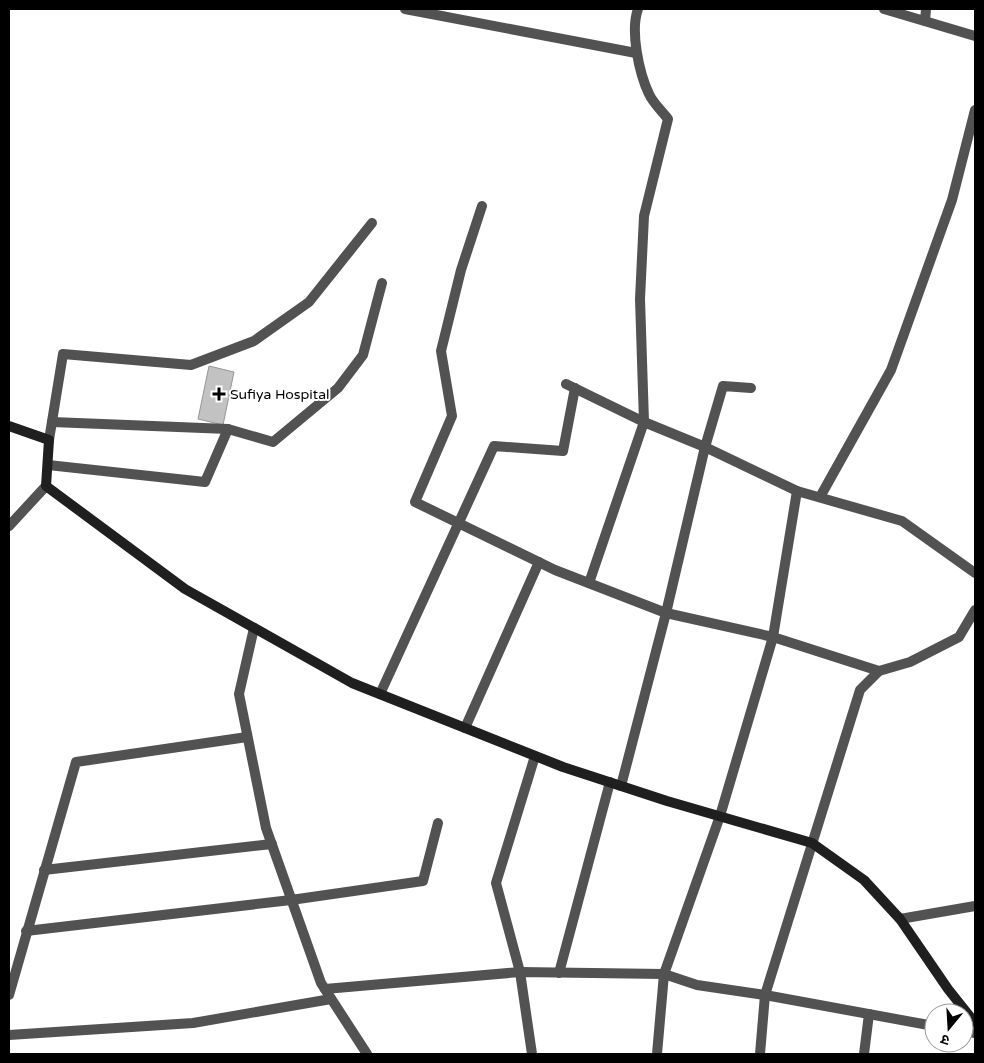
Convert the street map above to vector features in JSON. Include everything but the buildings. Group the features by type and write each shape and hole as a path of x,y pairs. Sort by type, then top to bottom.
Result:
{"street":[{"path":"405,9 636,53"},
{"path":"589,583 644,422 640,299 644,216 668,119 649,94 636,53 635,16 638,9"},
{"path":"884,9 975,36"},
{"path":"925,22 926,9"},
{"path":"820,497 891,370 952,200 975,110"},
{"path":"482,206 461,270 441,351 452,416 415,502 539,562 666,613 773,637 879,671"},
{"path":"9,526 46,486 49,440 63,354 192,364 254,341 309,302 372,223"},
{"path":"52,422 228,429 273,442 338,388 364,355 382,283"},
{"path":"380,694 494,446 563,451 570,386 644,422 705,447 797,490 902,521 975,573"},
{"path":"621,786 666,613 705,447 723,386 751,388"},
{"path":"9,426 49,440"},
{"path":"48,465 205,482 228,429"},
{"path":"46,486 185,589 352,683 535,756 621,786 812,843 864,880 900,919 948,989 975,1023"},
{"path":"657,1054 664,974 720,816 773,637 797,490"},
{"path":"465,728 539,562"},
{"path":"760,1054 765,994 860,690 879,671 910,662 959,637 975,610"},
{"path":"254,628 239,694 266,828 321,983 367,1054"},
{"path":"9,995 26,930 76,762 247,737"},
{"path":"532,1054 520,972 496,883 535,756"},
{"path":"559,973 610,782"},
{"path":"26,930 291,900 423,881 438,822"},
{"path":"44,870 272,844"},
{"path":"900,919 975,906"},
{"path":"325,989 520,972 664,974 697,985 765,994 924,1024"},
{"path":"9,1035 193,1024 331,999"},
{"path":"864,1054 869,1014"}],"place":[{"name":"Sufiya Hospital","path":"219,394"}]}
